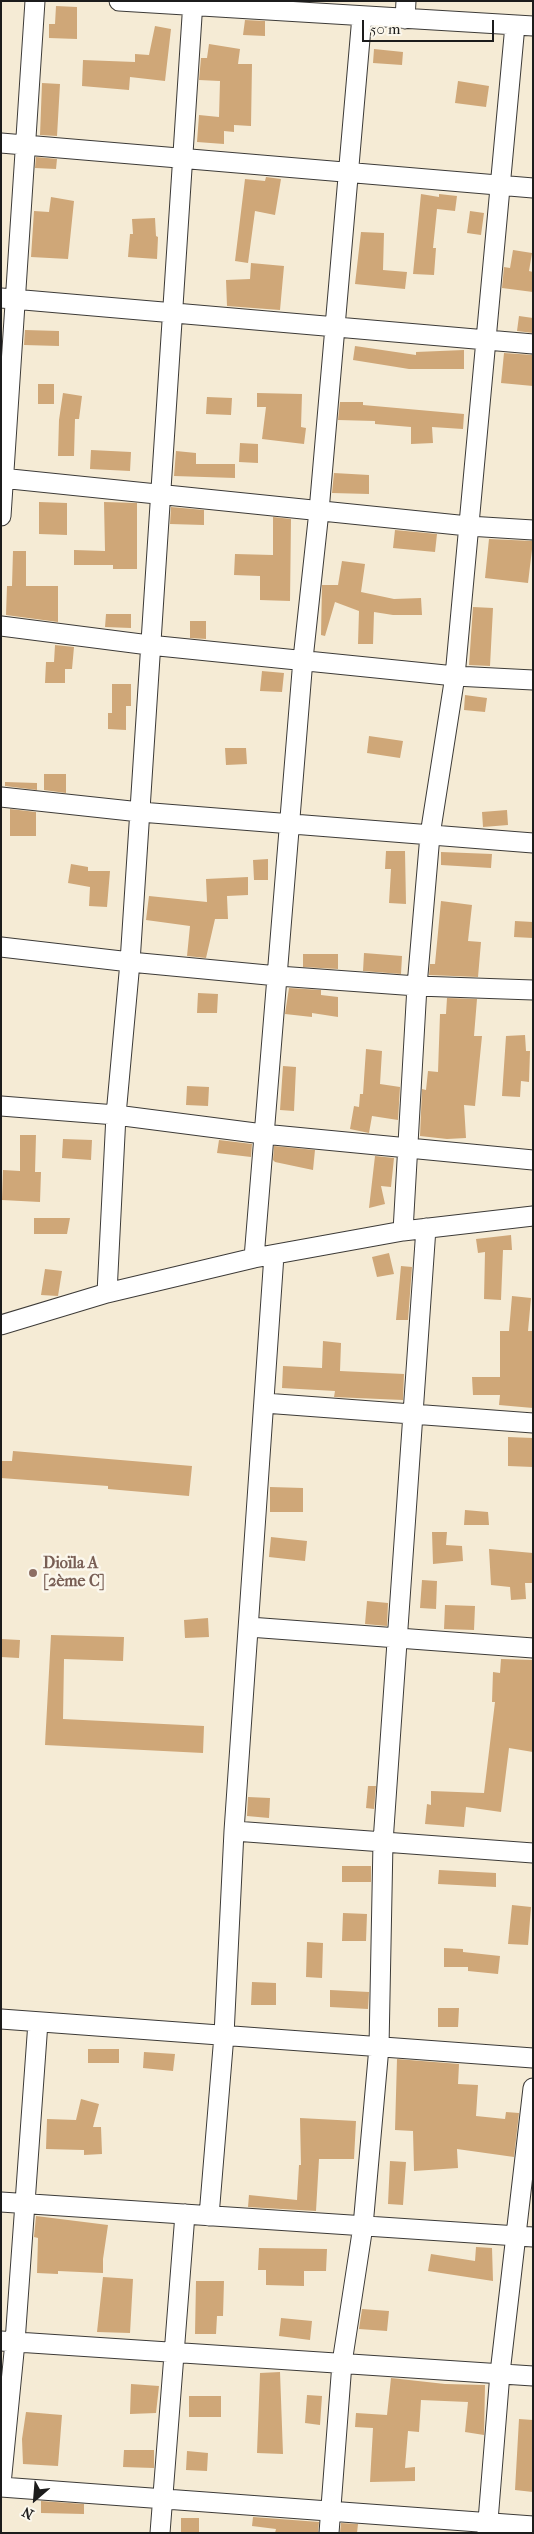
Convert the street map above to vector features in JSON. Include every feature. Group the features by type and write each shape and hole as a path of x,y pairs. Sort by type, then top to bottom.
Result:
{"street":[{"path":"1,516 8,299 26,145 35,1"},
{"path":"119,1 193,3 362,16 406,10 524,26 500,185 455,676 430,834 406,1147 403,1231"},
{"path":"107,1293 116,1115 130,962 149,645 161,494 193,3"},
{"path":"254,1258 303,659 319,511 362,16"},
{"path":"1,143 533,188"},
{"path":"8,299 533,344"},
{"path":"2,478 468,526 533,530"},
{"path":"1,626 149,645 303,659 455,676 533,680"},
{"path":"1,797 140,812 533,843"},
{"path":"1,947 278,976 417,986 533,990"},
{"path":"1,1106 116,1115 263,1134 533,1160"},
{"path":"1,1325 107,1293 254,1258 403,1231 533,1216"},
{"path":"328,2533 342,2363 363,2226 379,2046 383,1842 426,1228"},
{"path":"209,2216 224,2035 234,1831 274,1255"},
{"path":"264,1404 533,1423"},
{"path":"249,1627 533,1648"},
{"path":"234,1831 533,1852"},
{"path":"1,2019 533,2058"},
{"path":"38,2022 25,2203 8,2342 1,2486 162,2499 330,2509 488,2528 533,2526"},
{"path":"488,2528 500,2374 524,2236 533,2088"},
{"path":"1,2202 524,2236"},
{"path":"160,2533 176,2354 185,2214"},
{"path":"8,2342 533,2376"}],"building":[{"path":"56,6 77,7 77,39 49,38 49,24 55,24"},
{"path":"245,20 265,21 265,36 243,35"},
{"path":"155,26 171,29 165,81 130,77 129,90 82,86 83,60 135,62 135,54 149,55"},
{"path":"209,44 240,49 238,64 252,64 251,126 234,125 234,132 224,131 224,144 197,142 199,115 219,117 220,81 199,80 201,58 207,58"},
{"path":"374,49 403,52 402,65 373,63"},
{"path":"458,81 489,86 486,107 455,103"},
{"path":"42,83 60,84 57,136 40,135"},
{"path":"36,157 57,159 56,169 35,168"},
{"path":"266,177 281,179 275,215 255,211 248,263 235,261 245,179 265,181"},
{"path":"421,194 439,197 439,194 457,196 455,211 437,209 433,248 436,248 434,275 413,274"},
{"path":"51,197 74,201 68,259 31,257 34,211 49,212"},
{"path":"470,211 484,213 481,235 467,233"},
{"path":"155,218 156,236 158,237 157,259 128,257 130,234 133,234 132,219"},
{"path":"361,232 384,233 383,270 407,272 405,289 355,284"},
{"path":"513,250 532,253 529,271 533,272 533,292 502,288 504,267 510,268"},
{"path":"251,263 284,266 280,310 227,306 226,280 250,279"},
{"path":"519,316 533,318 533,333 517,331"},
{"path":"25,330 59,331 59,346 24,345"},
{"path":"355,346 416,355 416,352 464,350 464,369 409,369 353,360"},
{"path":"504,353 533,355 533,386 501,383"},
{"path":"38,384 54,384 54,404 38,404"},
{"path":"63,393 82,396 79,419 75,419 74,456 58,456 59,420"},
{"path":"257,393 302,394 301,427 306,428 304,444 262,439 266,407 257,407"},
{"path":"207,397 232,398 231,415 206,414"},
{"path":"340,402 363,402 363,405 464,414 463,429 432,427 433,443 411,444 411,427 375,424 375,421 338,420"},
{"path":"240,443 258,444 258,463 239,462"},
{"path":"91,450 131,452 130,471 90,469"},
{"path":"176,451 196,453 196,464 235,464 235,478 174,476"},
{"path":"334,473 369,475 369,494 332,493"},
{"path":"39,502 67,503 67,535 39,534"},
{"path":"104,502 137,503 137,569 113,569 113,565 74,565 74,550 105,551"},
{"path":"171,507 204,510 204,525 170,524"},
{"path":"273,517 291,519 290,601 260,600 260,576 234,575 235,554 273,555"},
{"path":"395,530 437,534 435,552 393,548"},
{"path":"489,539 533,541 528,583 485,578"},
{"path":"13,551 26,551 26,586 58,586 58,622 6,615 7,586 12,586"},
{"path":"342,561 365,564 361,592 394,599 421,598 422,615 393,615 374,612 373,644 358,644 359,611 335,602 325,636 321,635 322,585 338,585"},
{"path":"473,607 493,608 490,666 469,665"},
{"path":"106,614 131,614 131,628 105,627"},
{"path":"190,621 206,621 206,639 190,638"},
{"path":"55,645 74,647 72,669 65,669 65,683 45,683 46,662 54,662"},
{"path":"262,671 284,673 282,692 260,691"},
{"path":"112,684 131,684 131,706 126,706 126,730 108,729 108,713 112,713"},
{"path":"465,695 487,698 485,712 464,710"},
{"path":"369,736 403,741 400,758 367,753"},
{"path":"225,748 246,748 247,764 226,765"},
{"path":"44,774 66,774 66,793 44,790"},
{"path":"5,782 37,783 37,790 5,786"},
{"path":"10,809 36,812 36,836 10,836"},
{"path":"507,810 508,825 483,827 482,812"},
{"path":"386,851 405,851 406,904 389,903 391,869 385,869"},
{"path":"441,852 492,854 491,868 441,865"},
{"path":"268,859 268,880 254,880 253,860"},
{"path":"71,864 88,867 88,871 110,871 107,907 89,906 90,887 68,883"},
{"path":"248,877 248,895 227,896 228,919 215,919 206,958 187,956 190,926 146,920 149,896 207,902 206,879"},
{"path":"441,901 472,905 468,941 481,942 478,977 429,975 430,964 435,964"},
{"path":"515,921 533,922 533,938 514,937"},
{"path":"364,953 402,956 401,974 363,971"},
{"path":"303,954 338,954 338,969 303,967"},
{"path":"289,988 321,990 321,995 338,997 338,1017 312,1013 312,1017 285,1014"},
{"path":"198,993 218,994 217,1013 197,1013"},
{"path":"447,998 477,999 474,1036 482,1036 475,1106 464,1105 466,1138 447,1139 420,1136 422,1089 426,1090 428,1071 438,1072 440,1014 446,1014"},
{"path":"525,1035 526,1051 530,1051 529,1082 521,1081 520,1097 502,1096 506,1036"},
{"path":"366,1049 382,1051 380,1084 400,1087 398,1120 372,1116 369,1133 350,1129 354,1106 359,1107 360,1094 363,1094"},
{"path":"283,1066 296,1067 294,1111 280,1110"},
{"path":"187,1086 209,1087 208,1106 186,1105"},
{"path":"20,1135 36,1135 35,1172 41,1172 40,1202 2,1200 3,1170 20,1171"},
{"path":"63,1139 92,1140 91,1160 62,1158"},
{"path":"219,1140 252,1144 251,1157 217,1153"},
{"path":"274,1146 315,1150 313,1170 275,1162 273,1160"},
{"path":"375,1156 394,1158 391,1187 381,1186 385,1204 369,1208"},
{"path":"34,1218 70,1218 67,1234 34,1234"},
{"path":"511,1235 512,1250 503,1250 501,1300 484,1299 485,1252 478,1253 476,1239"},
{"path":"389,1253 394,1274 377,1277 372,1257"},
{"path":"401,1266 412,1267 408,1320 396,1320"},
{"path":"45,1269 62,1271 58,1296 41,1295"},
{"path":"512,1296 531,1298 528,1331 533,1331 533,1408 499,1405 500,1395 473,1395 472,1377 500,1377 500,1331 509,1331"},
{"path":"323,1341 341,1343 340,1371 404,1374 403,1400 334,1397 335,1391 282,1388 283,1366 322,1368"},
{"path":"508,1437 533,1438 533,1467 508,1466"},
{"path":"13,1451 192,1466 189,1496 108,1489 108,1486 1,1478 1,1461 12,1461"},
{"path":"270,1487 303,1488 303,1512 270,1512"},
{"path":"465,1510 488,1512 489,1525 464,1525"},
{"path":"432,1532 447,1532 446,1545 462,1546 463,1561 433,1564"},
{"path":"271,1537 307,1541 305,1561 269,1557"},
{"path":"489,1549 533,1553 533,1583 525,1583 526,1599 511,1600 510,1587 491,1585"},
{"path":"422,1580 437,1581 436,1609 420,1608"},
{"path":"367,1601 388,1603 387,1626 365,1624"},
{"path":"445,1605 475,1606 474,1630 444,1629"},
{"path":"208,1618 209,1637 185,1638 184,1620"},
{"path":"51,1635 124,1637 123,1661 64,1659 63,1719 204,1726 203,1753 45,1745"},
{"path":"1,1639 20,1640 19,1658 1,1657"},
{"path":"501,1659 533,1660 533,1752 509,1748 501,1812 466,1807 464,1827 425,1824 427,1804 431,1805 431,1791 484,1793 495,1702 492,1702 493,1672 500,1673"},
{"path":"368,1786 376,1786 374,1809 366,1808"},
{"path":"248,1797 270,1798 269,1818 247,1816"},
{"path":"342,1866 371,1866 371,1882 342,1882"},
{"path":"439,1870 496,1873 496,1887 438,1884"},
{"path":"512,1905 531,1907 528,1945 508,1944"},
{"path":"343,1913 367,1914 366,1941 342,1941"},
{"path":"307,1942 323,1943 322,1978 306,1977"},
{"path":"444,1948 463,1949 463,1952 500,1956 498,1974 468,1971 468,1967 444,1967"},
{"path":"252,1982 276,1983 276,2005 251,2005"},
{"path":"330,1990 369,1992 368,2009 330,2007"},
{"path":"438,2008 459,2008 458,2027 438,2027"},
{"path":"88,2049 119,2049 119,2063 88,2063"},
{"path":"144,2052 175,2054 173,2071 143,2068"},
{"path":"397,2059 459,2064 458,2084 478,2085 476,2116 505,2119 506,2112 519,2113 514,2157 457,2149 458,2168 414,2171 413,2131 395,2130"},
{"path":"81,2099 99,2104 93,2127 101,2127 102,2154 84,2155 84,2150 46,2149 47,2119 76,2120"},
{"path":"300,2118 356,2121 354,2159 319,2159 316,2211 248,2207 249,2195 297,2200 299,2165 301,2165"},
{"path":"390,2161 406,2162 403,2205 388,2204"},
{"path":"36,2216 108,2225 103,2273 58,2271 58,2274 37,2273 38,2238 34,2237"},
{"path":"476,2247 492,2248 493,2281 428,2271 431,2254 475,2261"},
{"path":"259,2248 327,2249 326,2271 304,2271 304,2286 266,2285 266,2270 258,2270"},
{"path":"103,2277 133,2279 130,2333 97,2332"},
{"path":"196,2281 224,2281 223,2316 217,2316 216,2334 195,2334"},
{"path":"362,2309 389,2311 387,2331 359,2329"},
{"path":"281,2318 312,2321 310,2340 279,2336"},
{"path":"280,2372 283,2454 257,2453 260,2373"},
{"path":"391,2378 445,2384 485,2385 484,2435 465,2432 468,2402 421,2400 419,2432 408,2431 405,2468 415,2467 415,2481 370,2482 373,2428 355,2427 356,2413 387,2415"},
{"path":"131,2384 159,2386 156,2413 130,2414"},
{"path":"307,2395 322,2396 320,2425 305,2423"},
{"path":"189,2396 221,2396 221,2417 189,2417"},
{"path":"26,2412 62,2415 58,2466 23,2464 22,2439"},
{"path":"519,2419 533,2420 533,2492 515,2490"},
{"path":"124,2450 154,2450 154,2468 123,2467"},
{"path":"187,2451 208,2453 207,2471 186,2470"},
{"path":"41,2501 84,2504 84,2514 41,2513"},
{"path":"253,2517 319,2522 318,2533 275,2533 276,2529 252,2526"},
{"path":"181,2518 199,2518 199,2533 181,2533"},
{"path":"341,2523 358,2524 357,2533 340,2533"}],"place":[{"name":"Dioïla A [2ème C]","path":"33,1573"}]}
